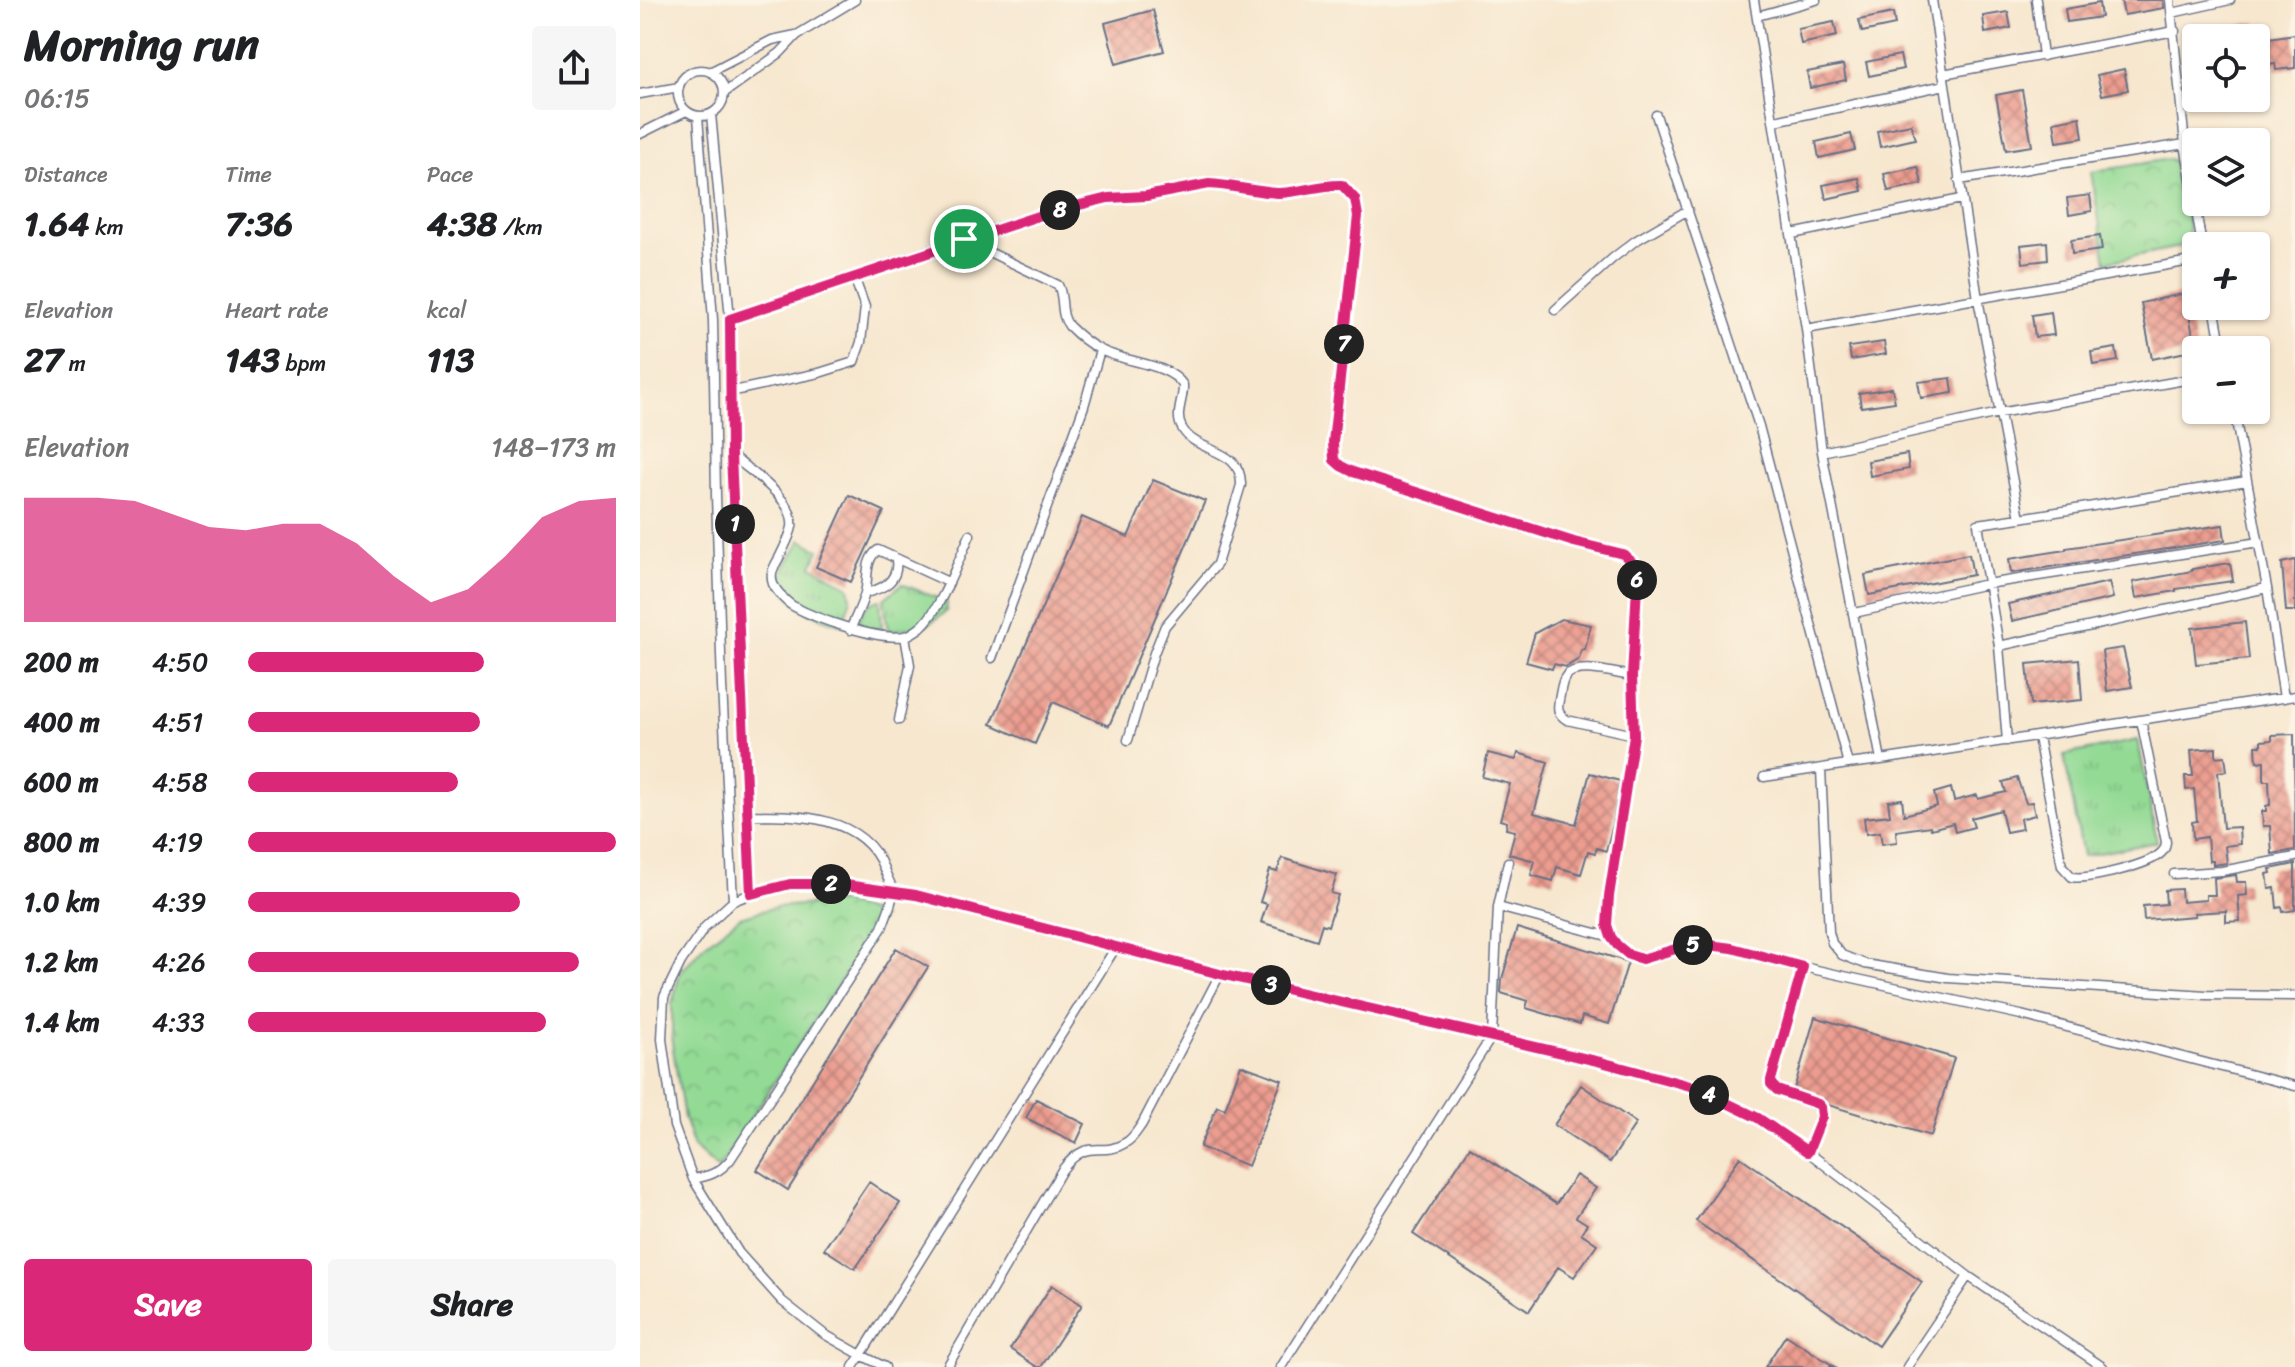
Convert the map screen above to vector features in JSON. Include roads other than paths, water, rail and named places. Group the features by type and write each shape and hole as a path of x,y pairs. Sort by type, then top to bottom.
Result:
{"lane":[{"path":"724,93 780,53 797,35 855,0"},
{"path":"1754,0 1775,121 1822,452 1881,760"},
{"path":"1757,16 1816,0"},
{"path":"1932,0 1961,199 2020,518"},
{"path":"2036,0 2043,56"},
{"path":"2170,0 2184,128"},
{"path":"2172,13 2230,0"},
{"path":"1943,74 2175,31"},
{"path":"710,72 772,40 797,35"},
{"path":"700,70 717,77 724,93 720,105 711,114 698,116 686,111 678,96 679,87 683,79 700,70"},
{"path":"1775,121 1945,85"},
{"path":"640,94 679,87"},
{"path":"640,134 686,111"},
{"path":"711,114 730,319 731,455 751,894"},
{"path":"1656,115 1759,426 1848,764"},
{"path":"698,116 713,320 721,670 733,901"},
{"path":"1959,180 2182,144"},
{"path":"730,319 964,239 1108,198 1146,196 1209,184 1279,193 1327,184 1342,185 1355,199 1358,216 1333,442 1334,460 1353,472 1574,542 1623,554 1632,562 1637,586 1632,676 1634,735 1607,925 1617,945 1629,955 1642,959 1689,945 1732,948 1803,967 2021,1015 2295,1086"},
{"path":"1792,234 1961,199"},
{"path":"1555,310 1624,249 1688,210"},
{"path":"964,239 1058,285 1063,296 1066,321 1100,350 1175,375 1183,385 1181,427 1193,439 1228,458 1241,474 1241,485 1217,564 1165,626 1128,740"},
{"path":"1806,329 2182,263"},
{"path":"729,392 819,373 854,362 861,342 865,307 854,277"},
{"path":"992,658 1084,406 1100,350"},
{"path":"1822,452 1999,413 2182,380"},
{"path":"2237,424 2284,698"},
{"path":"731,455 777,494 791,516 789,535 771,571 777,591 791,606 850,630 905,636 919,629 930,618 970,535"},
{"path":"2007,741 1999,646 1978,524 2247,481"},
{"path":"1854,613 1987,584 2259,542"},
{"path":"850,630 865,593 869,561 878,550 948,582"},
{"path":"865,593 893,580 898,570 896,560"},
{"path":"1999,646 2267,588"},
{"path":"899,720 910,665 905,636"},
{"path":"1632,676 1576,669 1567,673 1563,680 1557,709 1567,720 1634,735"},
{"path":"1764,777 2295,696"},
{"path":"2038,737 2062,866 2072,877 2082,878 2123,870 2156,857 2165,849 2141,720"},
{"path":"1821,770 1829,932 1832,943 1842,955 1865,964 1948,978 2206,995 2295,996"},
{"path":"693,1179 710,1176 730,1160 882,928 893,893 881,860 852,832 835,823 809,816 748,815"},
{"path":"2174,874 2222,871 2295,857"},
{"path":"1281,1367 1492,1036 1498,907 1508,862"},
{"path":"885,1367 824,1334 782,1301 739,1253 693,1179 674,1126 662,1039 664,997 681,962 705,927 733,901 790,884 839,884 916,895 1220,974 1492,1036 1694,1087 1758,1118 1808,1152 1968,1276 2103,1367"},
{"path":"1498,907 1611,937"},
{"path":"853,1367 1116,947"},
{"path":"1803,967 1771,1084 1777,1090 1821,1107 1822,1117 1808,1152"},
{"path":"947,1367 1073,1156 1087,1149 1124,1144 1142,1124 1220,974"},
{"path":"1907,1367 1968,1276"}]}
